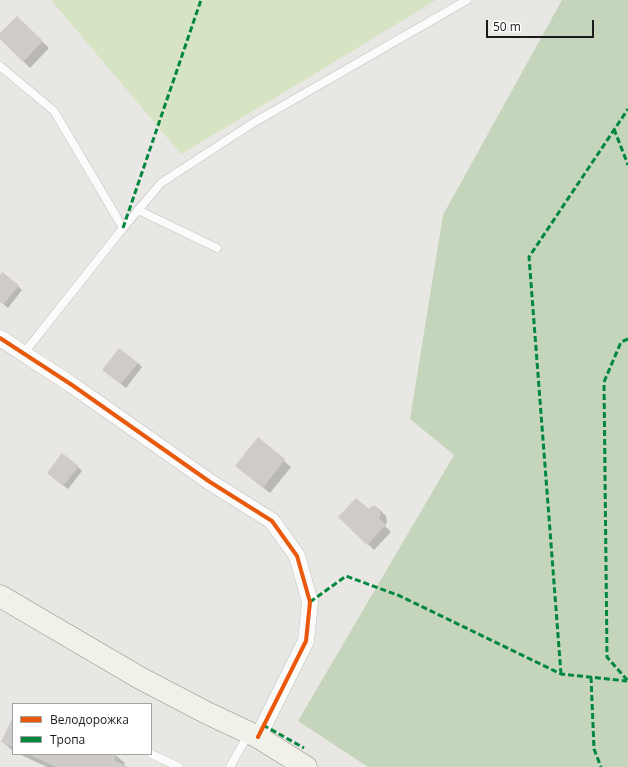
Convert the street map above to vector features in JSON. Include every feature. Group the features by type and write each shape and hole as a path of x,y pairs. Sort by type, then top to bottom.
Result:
{"main road":[{"path":"0,596 140,678 207,713 254,735 306,767"}],"street":[{"path":"0,338 72,385 210,482 272,521 298,556 310,602 306,641 254,735"}],"lane":[{"path":"24,354 160,183 253,123 467,0"},
{"path":"0,66 54,111 123,228"},
{"path":"138,210 218,248"},
{"path":"230,767 254,735"},
{"path":"152,754 179,767"}],"green space":[{"path":"51,0 436,0 181,154"},
{"path":"562,0 628,0 628,767 368,767 298,721 454,455 410,419 443,215"}],"building":[{"path":"17,16 43,41 23,62 0,39 0,33"},
{"path":"2,272 19,285 4,304 0,302 0,275"},
{"path":"119,348 138,363 121,384 102,370"},
{"path":"258,437 285,459 263,488 235,466"},
{"path":"62,453 79,466 63,486 47,473"},
{"path":"356,498 369,509 372,506 376,506 381,514 379,518 386,525 367,545 338,517"},
{"path":"12,719 12,747 1,742"},
{"path":"30,755 116,755 114,760 128,767 56,767"}],"marked path":[{"path":"123,228 201,0"},
{"path":"561,674 529,257 628,109"},
{"path":"614,129 628,165"},
{"path":"628,339 621,342 604,382 607,657 628,681"},
{"path":"310,602 346,576 400,596 561,674 627,681"},
{"path":"591,677 594,749 601,767"},
{"path":"263,725 304,748"}],"cycle path":[{"path":"0,338 72,385 210,482 272,521 297,556 310,602 306,641 258,737"}]}
